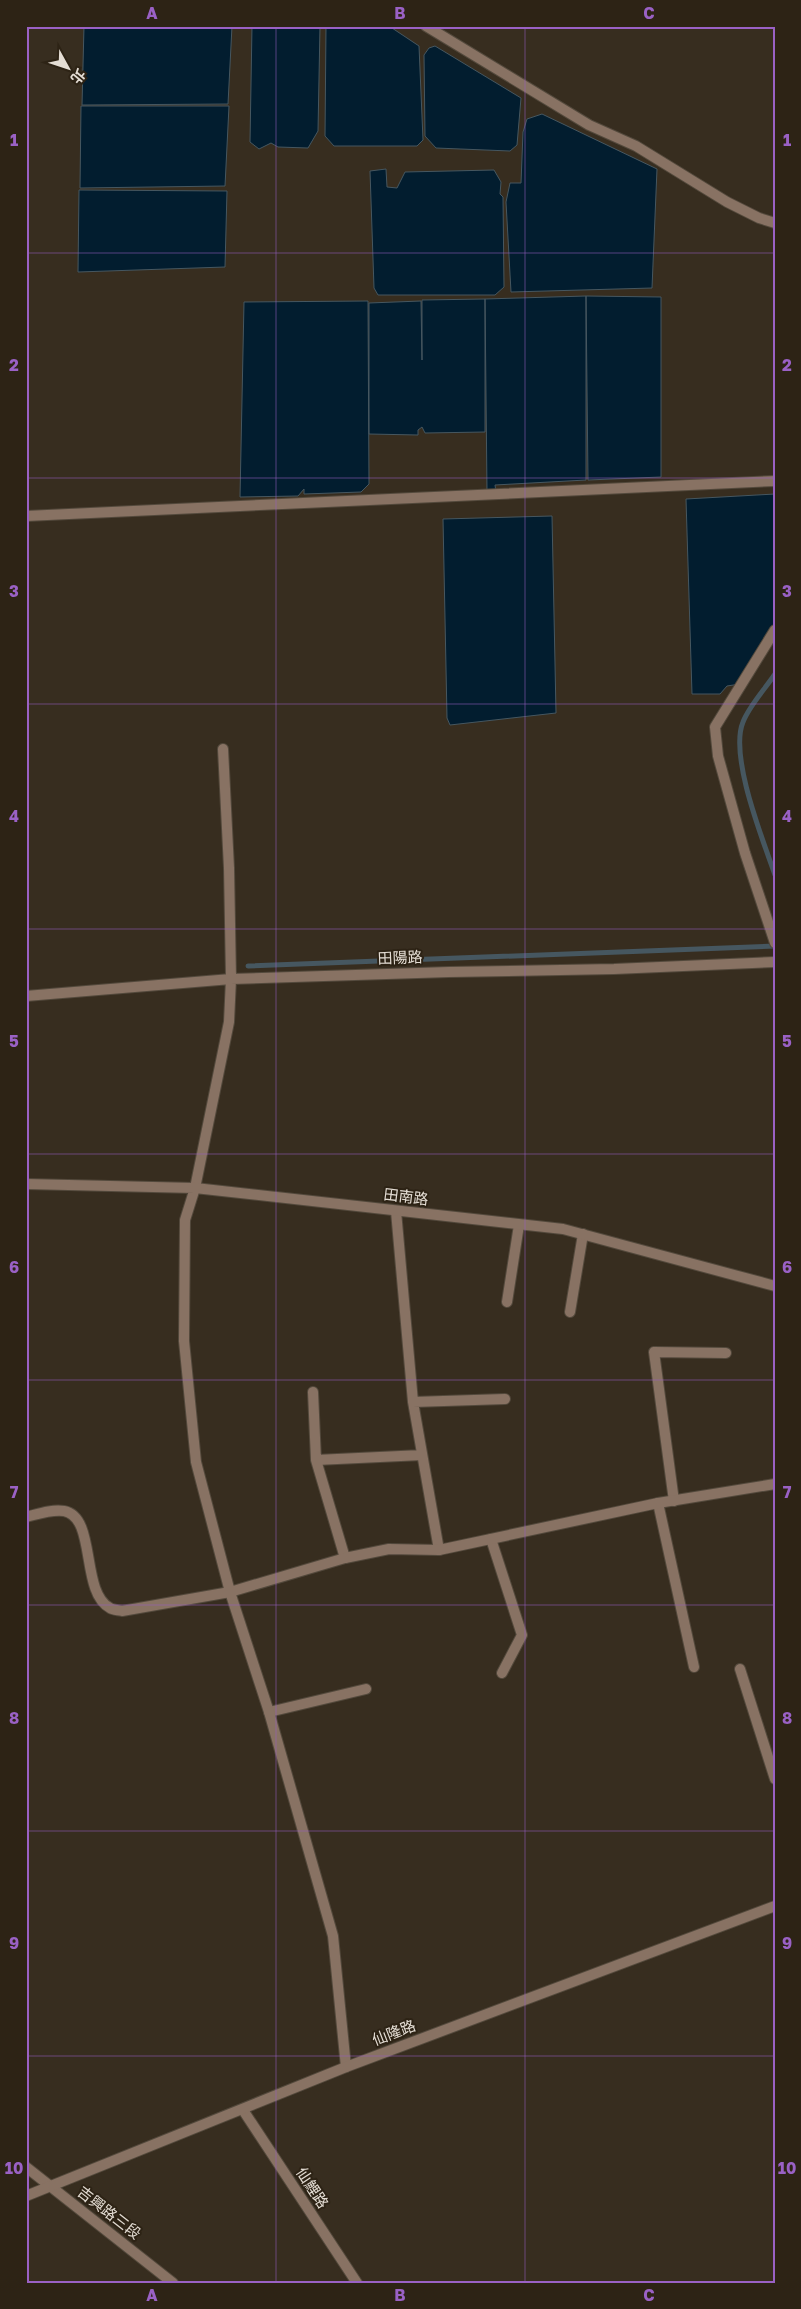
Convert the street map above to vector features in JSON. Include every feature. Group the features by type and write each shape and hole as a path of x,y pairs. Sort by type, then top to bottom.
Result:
{"street":[{"path":"426,26 589,125 636,146 727,202 759,218 775,223"},
{"path":"26,516 775,481"},
{"path":"774,941 718,756 715,728 775,630"},
{"path":"223,749 231,979 229,1022 195,1188 185,1220 184,1342 196,1462 230,1592 269,1712 333,1936 346,2067"},
{"name":"田陽路","path":"26,996 231,979 614,969 775,962"},
{"name":"田南路","path":"26,1184 195,1188 563,1229 775,1286"},
{"path":"396,1211 413,1402 439,1550"},
{"path":"507,1302 519,1224"},
{"path":"570,1312 583,1234"},
{"path":"674,1500 654,1352 726,1353"},
{"path":"313,1392 316,1460 345,1558"},
{"path":"413,1402 504,1399"},
{"path":"316,1460 422,1454"},
{"path":"26,1517 52,1511 66,1511 76,1518 82,1531 95,1589 100,1600 110,1608 122,1611 230,1592 345,1558 389,1549 439,1550 658,1503 775,1484"},
{"path":"658,1503 694,1668"},
{"path":"491,1539 522,1635 502,1673"},
{"path":"740,1669 771,1749 775,1779"},
{"path":"269,1712 366,1689"},
{"name":"仙隆路","path":"26,2196 346,2067 775,1906"},
{"name":"仙鯉路","path":"243,2110 357,2283"},
{"name":"吉興路三段","path":"26,2167 173,2283"}],"water":[{"path":"84,26 232,26 228,104 82,105"},
{"path":"252,26 320,26 318,131 308,148 278,147 271,143 259,149 250,142"},
{"path":"326,26 389,26 419,46 423,140 417,146 334,146 325,136"},
{"path":"435,46 521,98 517,145 510,151 436,148 425,136 424,55 429,48"},
{"path":"81,106 229,106 225,186 80,188"},
{"path":"542,114 657,169 652,288 511,292 506,202 510,183 521,183 523,132 527,119"},
{"path":"386,169 387,187 397,188 405,172 494,170 501,182 500,194 503,197 504,287 495,295 378,295 374,288 370,171"},
{"path":"79,190 227,191 225,267 78,272"},
{"path":"586,296 661,297 661,477 588,480"},
{"path":"586,296 586,480 495,485 496,492 487,492 485,299"},
{"path":"485,299 485,432 425,433 422,427 418,430 418,435 369,434 369,303 421,301 422,360 422,300"},
{"path":"368,301 369,484 361,492 304,494 304,489 298,496 240,497 244,302"},
{"path":"775,494 775,629 740,684 727,686 720,694 692,694 686,499"},
{"path":"552,516 556,713 450,725 447,718 443,519"}],"waterway":[{"path":"775,674 746,716 740,737 740,755 749,798 775,875"},
{"path":"248,966 775,946"}]}
